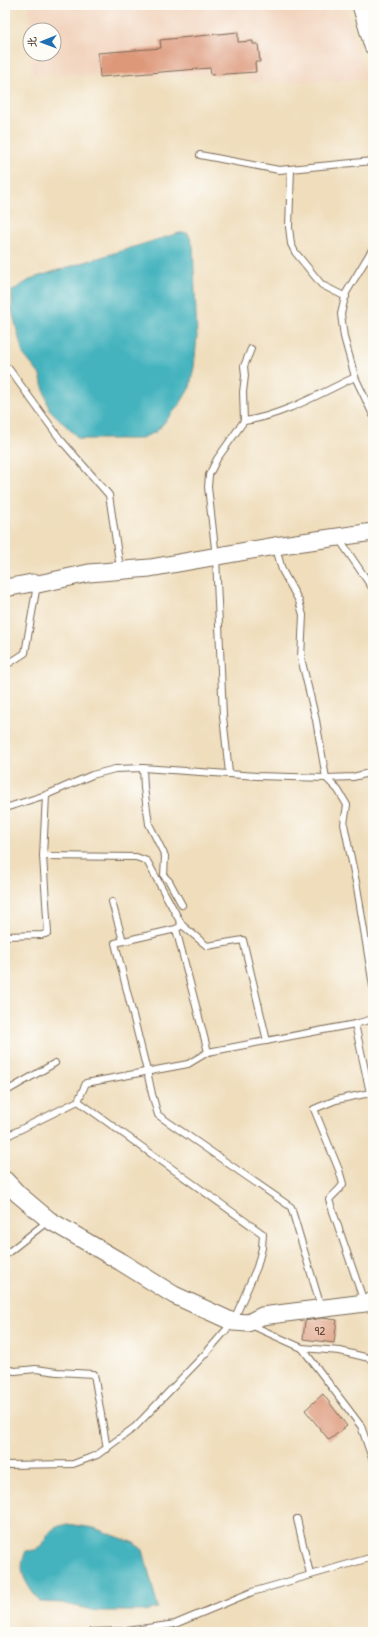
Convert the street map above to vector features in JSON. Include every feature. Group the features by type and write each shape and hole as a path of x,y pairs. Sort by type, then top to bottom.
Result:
{"street":[{"path":"361,5 373,46"},
{"path":"5,588 89,573 150,568 275,546 373,532"},
{"path":"5,577 32,584"},
{"path":"5,1180 18,1194 49,1220 174,1294 240,1322 262,1316 369,1302"}],"lane":[{"path":"200,155 279,170 373,161"},
{"path":"291,169 292,196 289,227 291,244 295,252 322,285 346,297"},
{"path":"373,248 346,293 341,314 344,337 355,377 373,416"},
{"path":"229,773 223,709 216,557 210,512 209,475 217,459 244,421 244,366 251,349"},
{"path":"5,372 8,369 60,439 109,495 120,570"},
{"path":"244,421 257,419 300,403 355,377"},
{"path":"337,536 373,589"},
{"path":"275,546 282,570 299,601 303,615 301,658 316,720 326,778 338,790 347,805 344,824 357,887 373,986"},
{"path":"5,666 25,653 32,584"},
{"path":"5,808 46,795 92,775 115,769 143,768 257,776 326,778 353,777 373,772"},
{"path":"143,768 149,824 165,856 164,876 169,881 182,906"},
{"path":"5,936 42,935 48,933 43,856 46,795"},
{"path":"43,856 136,857 147,861 182,925 207,946 243,940 267,1042"},
{"path":"112,902 123,941"},
{"path":"182,925 176,929 115,943 158,1114 291,1207 322,1309"},
{"path":"176,929 208,1052"},
{"path":"5,1137 78,1100 86,1083 188,1064 208,1052 267,1042 373,1019"},
{"path":"355,1024 370,1093 336,1100 314,1109 339,1170 343,1184 338,1192 332,1195 329,1200 369,1302"},
{"path":"5,1092 55,1063"},
{"path":"5,1465 73,1464 97,1456 135,1427 206,1353 240,1322 262,1248 263,1234 78,1100"},
{"path":"5,1255 49,1220"},
{"path":"240,1322 302,1348 340,1351 373,1359"},
{"path":"302,1348 361,1426 373,1461"},
{"path":"5,1369 15,1371 36,1369 94,1374 107,1449"},
{"path":"298,1519 310,1574"},
{"path":"91,1632 127,1631 174,1624 252,1592 373,1557"}],"shaded area":[{"path":"29,5 345,5 367,80 253,83 243,74 133,77 32,74 31,62 62,62 62,22 30,22"}],"water":[{"path":"179,233 188,233 193,246 197,337 190,387 180,404 156,432 139,439 79,439 49,409 40,375 23,354 12,310 12,291 33,278"},
{"path":"67,1524 94,1528 134,1543 143,1550 158,1608 144,1611 97,1611 62,1603 40,1602 24,1578 22,1565 23,1559 26,1551 38,1549 43,1545 48,1534 53,1529"}],"building":[{"path":"238,32 238,42 253,41 253,44 258,44 260,62 255,62 256,72 211,75 210,68 100,77 98,53 161,48 160,40"},
{"path":"322,1318 337,1320 334,1343 303,1339 305,1321"},
{"path":"323,1394 347,1426 329,1440 305,1410"}]}
